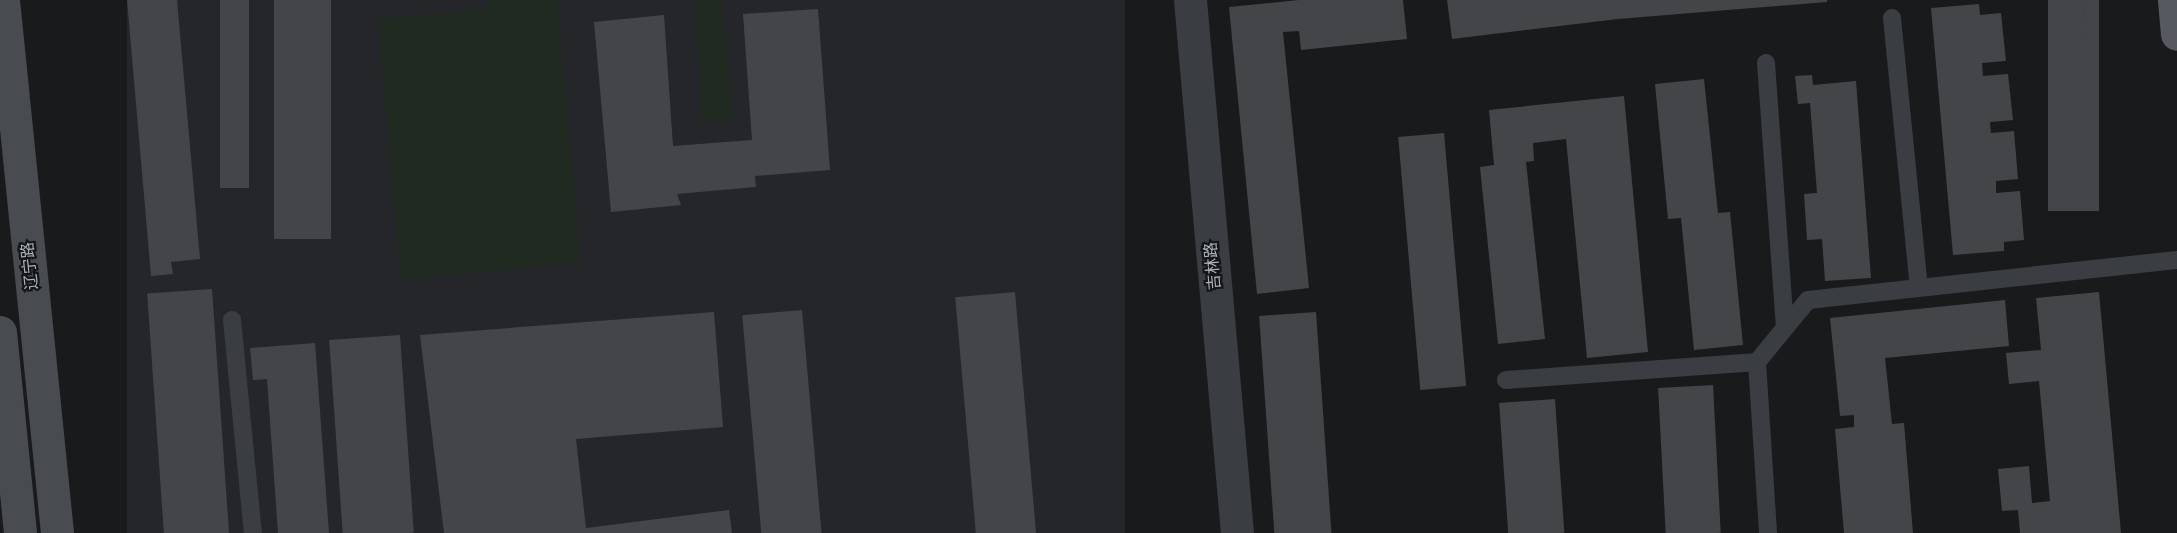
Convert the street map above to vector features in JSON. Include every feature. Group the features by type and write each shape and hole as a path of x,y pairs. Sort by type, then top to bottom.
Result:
{"main road":[{"name":"辽宁路","path":"3,0 57,533"},
{"path":"2174,0 2177,34"},
{"path":"0,332 20,533"}],"street":[{"name":"吉林路","path":"1190,0 1237,533"}],"lane":[{"path":"1892,18 1919,287"},
{"path":"1766,63 1785,326"},
{"path":"1768,533 1757,362 1808,300 2177,260"},
{"path":"232,320 253,533"},
{"path":"1506,380 1757,362"}],"path":[{"path":"2083,0 2089,54"}],"shaded area":[{"path":"127,0 1125,0 1125,533 127,533"},
{"path":"487,0 557,0 581,263 401,280 378,19 487,9"},
{"path":"696,0 722,0 733,118 702,123"}],"building":[{"path":"127,0 177,0 200,259 171,262 173,274 151,276"},
{"path":"220,0 249,0 249,188 220,188"},
{"path":"274,0 331,0 331,239 274,239"},
{"path":"1299,0 1403,0 1407,39 1301,50 1299,31 1283,32 1309,288 1257,294 1229,7"},
{"path":"1447,0 1827,0 1827,2 1618,19 1452,39"},
{"path":"2048,0 2099,0 2099,211 2048,211"},
{"path":"1979,4 1980,15 2001,13 2006,61 1982,63 1983,76 2008,74 2013,120 1990,122 1991,133 2014,131 2018,179 1996,181 1996,193 2020,191 2024,240 2004,242 2004,251 1953,255 1931,8"},
{"path":"818,9 830,170 755,176 756,187 677,194 681,205 611,212 594,22 664,15 673,146 752,140 743,14"},
{"path":"1812,75 1813,85 1856,81 1871,278 1825,281 1822,239 1807,240 1804,194 1817,193 1810,103 1798,104 1795,76"},
{"path":"1704,79 1718,213 1730,212 1743,345 1694,350 1681,218 1668,219 1655,84"},
{"path":"1624,96 1648,352 1587,358 1566,139 1533,143 1534,161 1526,162 1545,339 1498,344 1480,167 1494,165 1489,110"},
{"path":"1444,133 1466,386 1420,390 1398,137"},
{"path":"212,289 229,533 164,533 147,294"},
{"path":"1015,292 1036,533 976,533 955,297"},
{"path":"2099,292 2121,533 2020,533 2018,510 2002,511 1998,469 2029,466 2032,503 2050,501 2039,381 2009,384 2006,353 2041,350 2036,298"},
{"path":"2005,300 2009,346 1885,358 1892,424 1904,423 1913,533 1844,533 1835,429 1854,427 1854,415 1840,416 1830,318"},
{"path":"802,310 822,533 761,533 742,315"},
{"path":"714,312 723,427 576,439 586,528 729,510 732,533 444,533 420,335"},
{"path":"1316,312 1331,533 1274,533 1259,316"},
{"path":"400,335 414,533 343,533 329,340"},
{"path":"315,343 329,533 278,533 267,379 253,380 250,348"},
{"path":"1713,385 1721,533 1666,533 1658,388"},
{"path":"1555,399 1564,533 1508,533 1499,403"}]}
